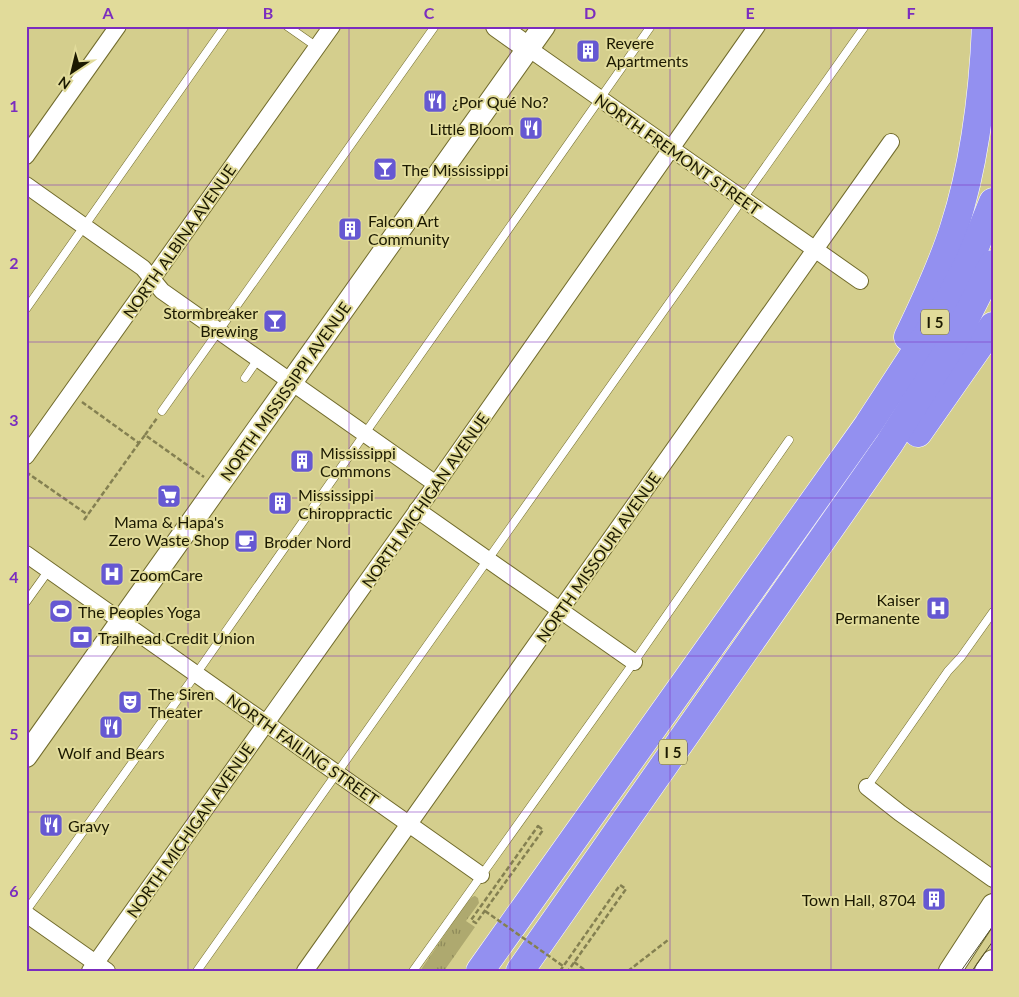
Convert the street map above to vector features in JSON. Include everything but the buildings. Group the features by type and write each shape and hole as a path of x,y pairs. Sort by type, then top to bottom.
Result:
{"highway":[{"path":"868,425 932,287 946,252 961,203 977,131 984,67 986,26"},
{"name":"I 5","path":"480,971 868,425 947,304 968,262 993,202"},
{"name":"I 5","path":"520,971 827,533 922,394 953,343 993,264"},
{"path":"827,533 870,501 993,326"}],"street":[{"path":"26,156 118,26"},
{"name":"NORTH ALBINA AVENUE","path":"26,456 332,26"},
{"name":"NORTH FREMONT STREET","path":"497,26 860,281"},
{"name":"NORTH MISSISSIPPI AVENUE","path":"26,756 544,26"},
{"name":"NORTH MICHIGAN AVENUE","path":"97,968 266,724 757,26"},
{"name":"NORTH MISSOURI AVENUE","path":"305,971 891,142"},
{"path":"26,186 143,268 162,291 436,484"},
{"path":"417,510 634,662"},
{"name":"NORTH FAILING STREET","path":"26,554 481,875"},
{"path":"867,787 900,813 993,879"},
{"path":"950,971 993,905"},
{"path":"26,912 97,968"},
{"path":"986,971 993,961"}],"lane":[{"path":"26,310 225,26"},
{"path":"287,26 317,47"},
{"path":"162,411 435,26"},
{"path":"26,912 196,674 651,26"},
{"path":"197,971 865,26"},
{"path":"245,378 258,359"},
{"path":"413,971 634,662 788,440"},
{"path":"26,602 49,570"},
{"path":"867,787 948,671 993,612"}],"path":[{"path":"70,394 140,443"},
{"path":"84,520 162,411"},
{"path":"145,435 217,486"},
{"path":"26,472 88,515"},
{"path":"538,826 543,830 485,911 476,924 471,920 538,826"},
{"path":"560,971 620,885 626,889 568,971"},
{"path":"485,911 563,966"},
{"path":"628,971 668,940"},
{"path":"574,962 586,971"}],"green space":[{"path":"475,896 478,898 479,903 466,921 475,927 444,971 420,971 464,906"}],"tram line":[{"path":"961,971 993,926"},
{"path":"972,971 993,941"}],"place":[{"name":"Revere Apartments","path":"588,51"},
{"name":"¿Por Qué No?","path":"435,101"},
{"name":"Little Bloom","path":"531,128"},
{"name":"The Mississippi","path":"385,169"},
{"name":"Falcon Art Community","path":"350,229"},
{"name":"Stormbreaker Brewing","path":"275,321"},
{"name":"Mississippi Commons","path":"302,461"},
{"name":"Mama & Hapa's Zero Waste Shop","path":"169,496"},
{"name":"Mississippi Chiroppractic","path":"280,503"},
{"name":"Broder Nord","path":"246,541"},
{"name":"ZoomCare","path":"112,574"},
{"name":"Kaiser Permanente","path":"938,608"},
{"name":"The Peoples Yoga","path":"61,611"},
{"name":"Trailhead Credit Union","path":"81,637"},
{"name":"The Siren Theater","path":"130,702"},
{"name":"Wolf and Bears","path":"111,727"},
{"name":"Gravy","path":"51,825"},
{"name":"Town Hall, 8704","path":"934,899"}]}
